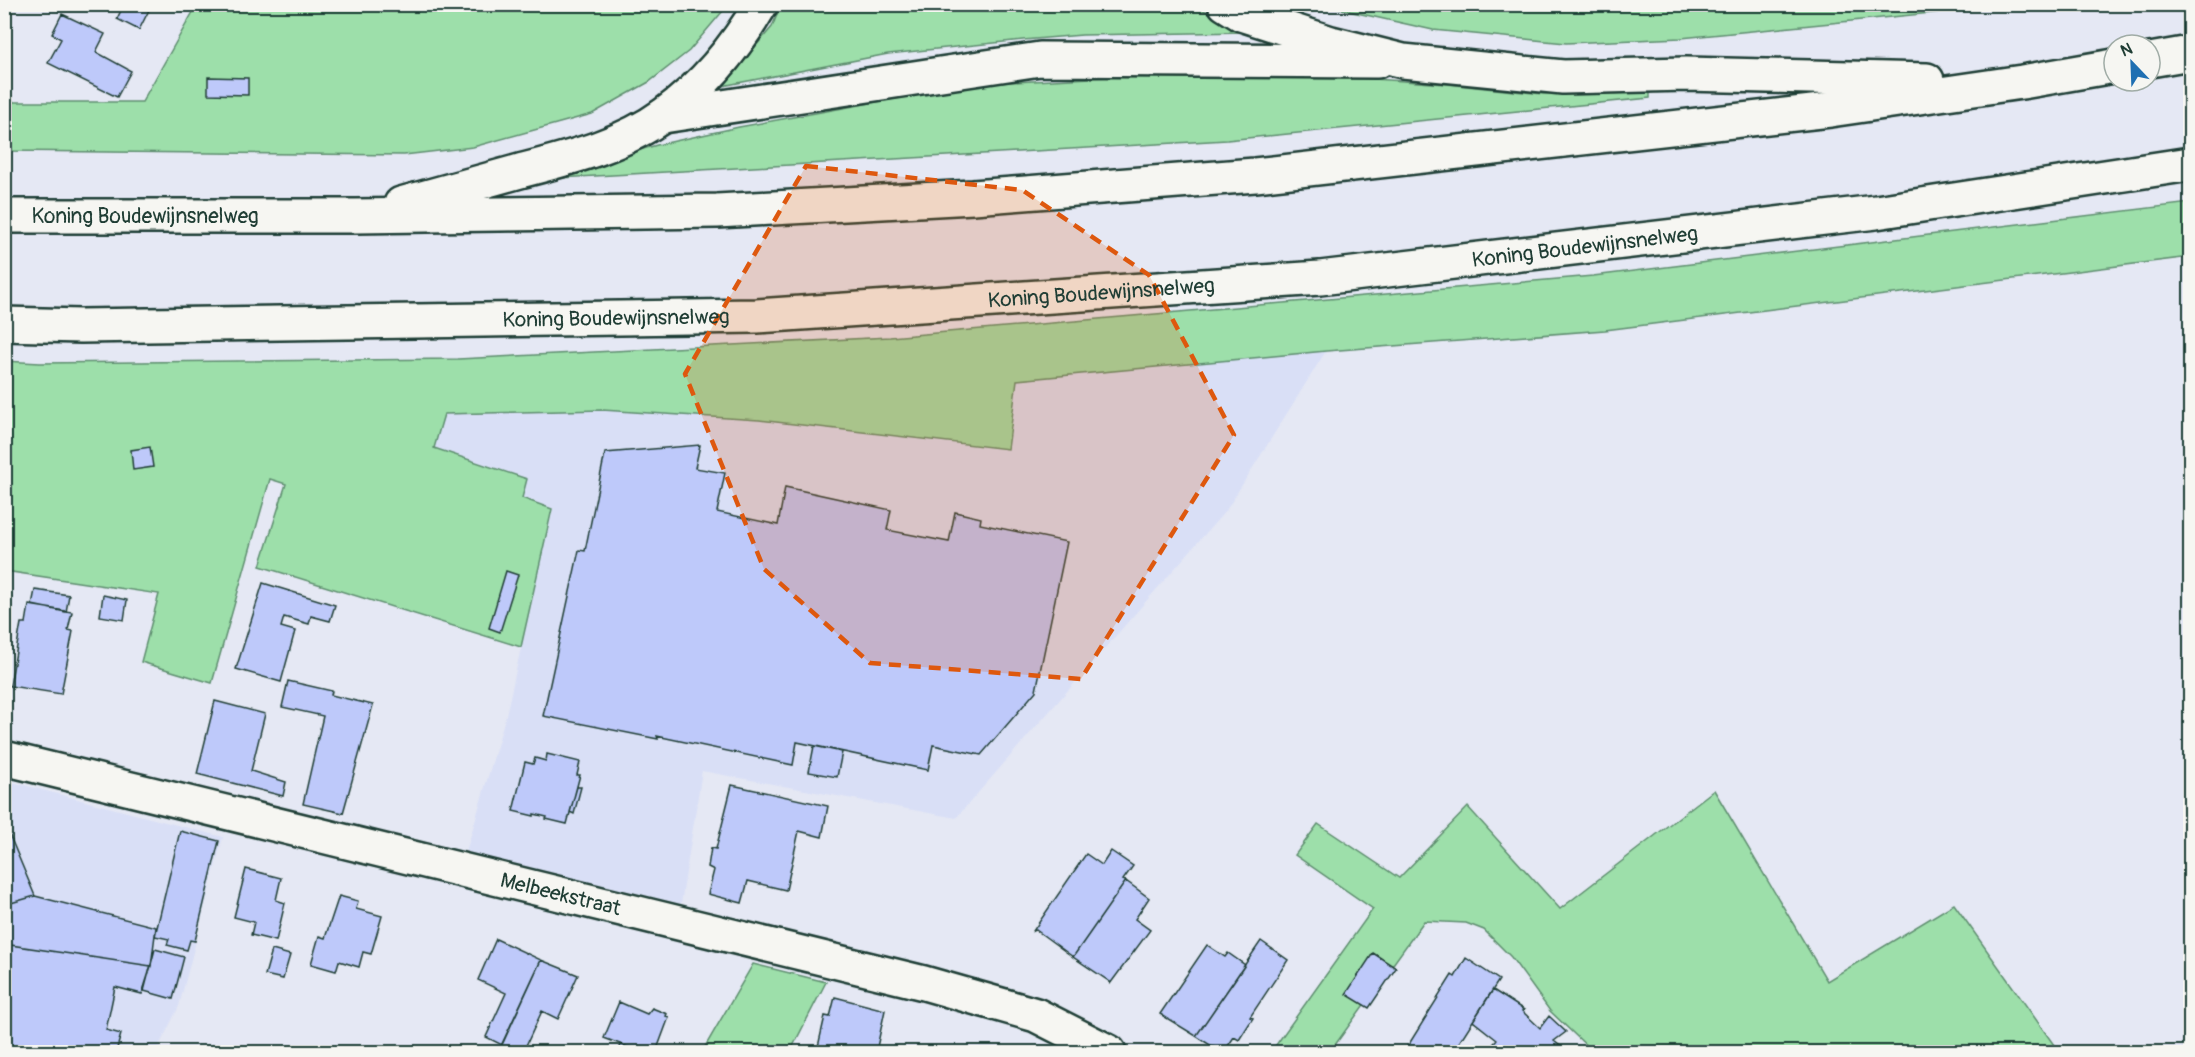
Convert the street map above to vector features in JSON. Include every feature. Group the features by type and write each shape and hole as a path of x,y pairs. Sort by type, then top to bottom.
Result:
{"main road":[{"path":"355,216 578,155 623,138 663,116 692,92 717,67 748,26 761,4"},
{"path":"1225,4 1241,14 1330,43 1403,61"},
{"path":"2162,58 2190,53"},
{"path":"663,116 1040,58 1403,61 1563,77 1686,74 2022,82"},
{"name":"Koning Boudewijnsnelweg","path":"4,216 355,216 717,211 973,197 1255,176 1830,110 2102,68"},
{"name":"Koning Boudewijnsnelweg","path":"4,324 81,326 758,316 1308,279 1876,212 2190,164"},
{"name":"Melbeekstraat","path":"4,758 924,982 1036,1015 1109,1053"}],"highlighted area":[{"path":"806,166 1022,190 1149,275 1234,435 1081,679 870,663 764,569 685,374"}],"shaded area":[{"path":"1326,351 1227,509 956,818 702,771 681,904 466,852 506,715 552,510 522,498 527,479 434,448 444,414 602,410 759,420 1008,448 1017,380"},
{"path":"4,780 223,837 179,1006 156,1052 5,1052"}],"green space":[{"path":"197,5 728,5 689,51 649,82 592,114 473,147 404,155 5,151 6,102 142,102"},
{"path":"781,5 1194,5 1246,32 1082,35 1023,40 888,54 722,86 772,27"},
{"path":"1330,5 2012,5 1681,38 1566,43 1433,30"},
{"path":"1149,75 1330,76 1447,84 1543,94 1650,91 1650,98 1227,140 560,178 601,161 657,145 739,127 876,102 993,83"},
{"path":"2190,203 2190,257 1605,330 1326,351 1017,380 1008,449 759,420 602,410 444,414 434,448 527,479 522,498 552,509 521,647 260,566 286,484 270,479 212,683 141,662 159,594 5,571 4,361 40,363 458,359 890,337 1593,276"},
{"path":"1714,790 1827,981 1954,904 2059,1052 1593,1052 1550,1011 1511,957 1484,930 1466,923 1424,921 1330,1052 1271,1052 1373,909 1295,855 1318,824 1399,878 1468,807 1560,909"},
{"path":"753,964 826,982 790,1052 702,1052"}],"building":[{"path":"124,4 152,4 139,30 117,19"},
{"path":"62,14 105,34 96,52 131,71 117,97 48,63 61,39 52,34"},
{"path":"208,77 248,78 248,95 208,94"},
{"path":"700,445 695,468 725,473 717,512 778,525 785,487 891,510 887,530 949,542 955,512 981,518 980,524 1067,542 1036,691 981,755 933,745 928,770 797,742 793,765 657,736 658,739 543,716 579,550 585,551 605,453"},
{"path":"150,447 153,467 133,470 131,450"},
{"path":"506,571 518,575 500,632 489,628"},
{"path":"263,583 335,605 330,621 311,616 309,624 284,617 281,627 295,631 281,682 236,669"},
{"path":"35,590 69,595 66,612 32,605"},
{"path":"103,595 127,600 124,620 100,616"},
{"path":"29,605 72,612 68,630 73,631 61,694 10,686 21,623 26,623"},
{"path":"288,681 332,691 331,695 373,705 343,813 303,804 323,716 282,707"},
{"path":"215,701 265,714 251,771 286,782 283,796 197,774"},
{"path":"814,746 842,752 837,777 809,772"},
{"path":"547,754 580,762 577,775 580,775 567,824 546,819 547,817 513,811 525,762 533,764 535,758 546,761"},
{"path":"732,785 828,806 822,837 799,831 786,890 748,881 742,903 708,894 714,870 708,867 711,848 716,849"},
{"path":"577,787 581,787 574,814 570,812"},
{"path":"4,822 35,896 4,905"},
{"path":"180,831 219,841 195,941 190,940 187,950 167,945 169,939 155,936"},
{"path":"1111,851 1133,866 1123,880 1126,881 1073,957 1036,930 1033,931 1086,854 1102,865"},
{"path":"246,869 281,878 276,900 285,903 276,941 251,935 254,922 234,917"},
{"path":"1126,881 1149,898 1135,919 1150,930 1110,984 1073,957"},
{"path":"35,896 156,927 151,966 4,944 4,905"},
{"path":"339,896 358,901 356,909 382,916 371,954 363,952 359,967 339,961 336,971 311,964 319,936 325,938"},
{"path":"496,939 541,960 502,1045 486,1037 506,993 478,980"},
{"path":"1261,941 1288,960 1250,1017 1253,1018 1239,1040 1234,1037 1224,1052 1221,1052 1196,1036"},
{"path":"4,944 151,966 142,994 115,987 106,1030 121,1034 116,1052 4,1052"},
{"path":"1207,945 1225,957 1228,953 1245,965 1196,1036 1160,1014"},
{"path":"155,949 184,957 173,999 144,991"},
{"path":"272,950 290,955 283,979 265,975"},
{"path":"1373,953 1396,968 1369,1008 1346,994"},
{"path":"1466,958 1499,980 1453,1052 1404,1052 1452,975 1455,977"},
{"path":"541,960 578,975 558,1019 542,1011 523,1052 511,1052 500,1048"},
{"path":"1493,990 1524,1010 1522,1011 1540,1028 1549,1016 1566,1032 1554,1041 1568,1052 1486,1052 1497,1040 1473,1021"},
{"path":"835,997 885,1010 876,1052 817,1051 825,1016 830,1017"},
{"path":"619,1002 647,1014 652,1008 667,1014 666,1016 669,1017 656,1052 641,1052 604,1038"},
{"path":"621,1045 641,1052 618,1052"}]}
